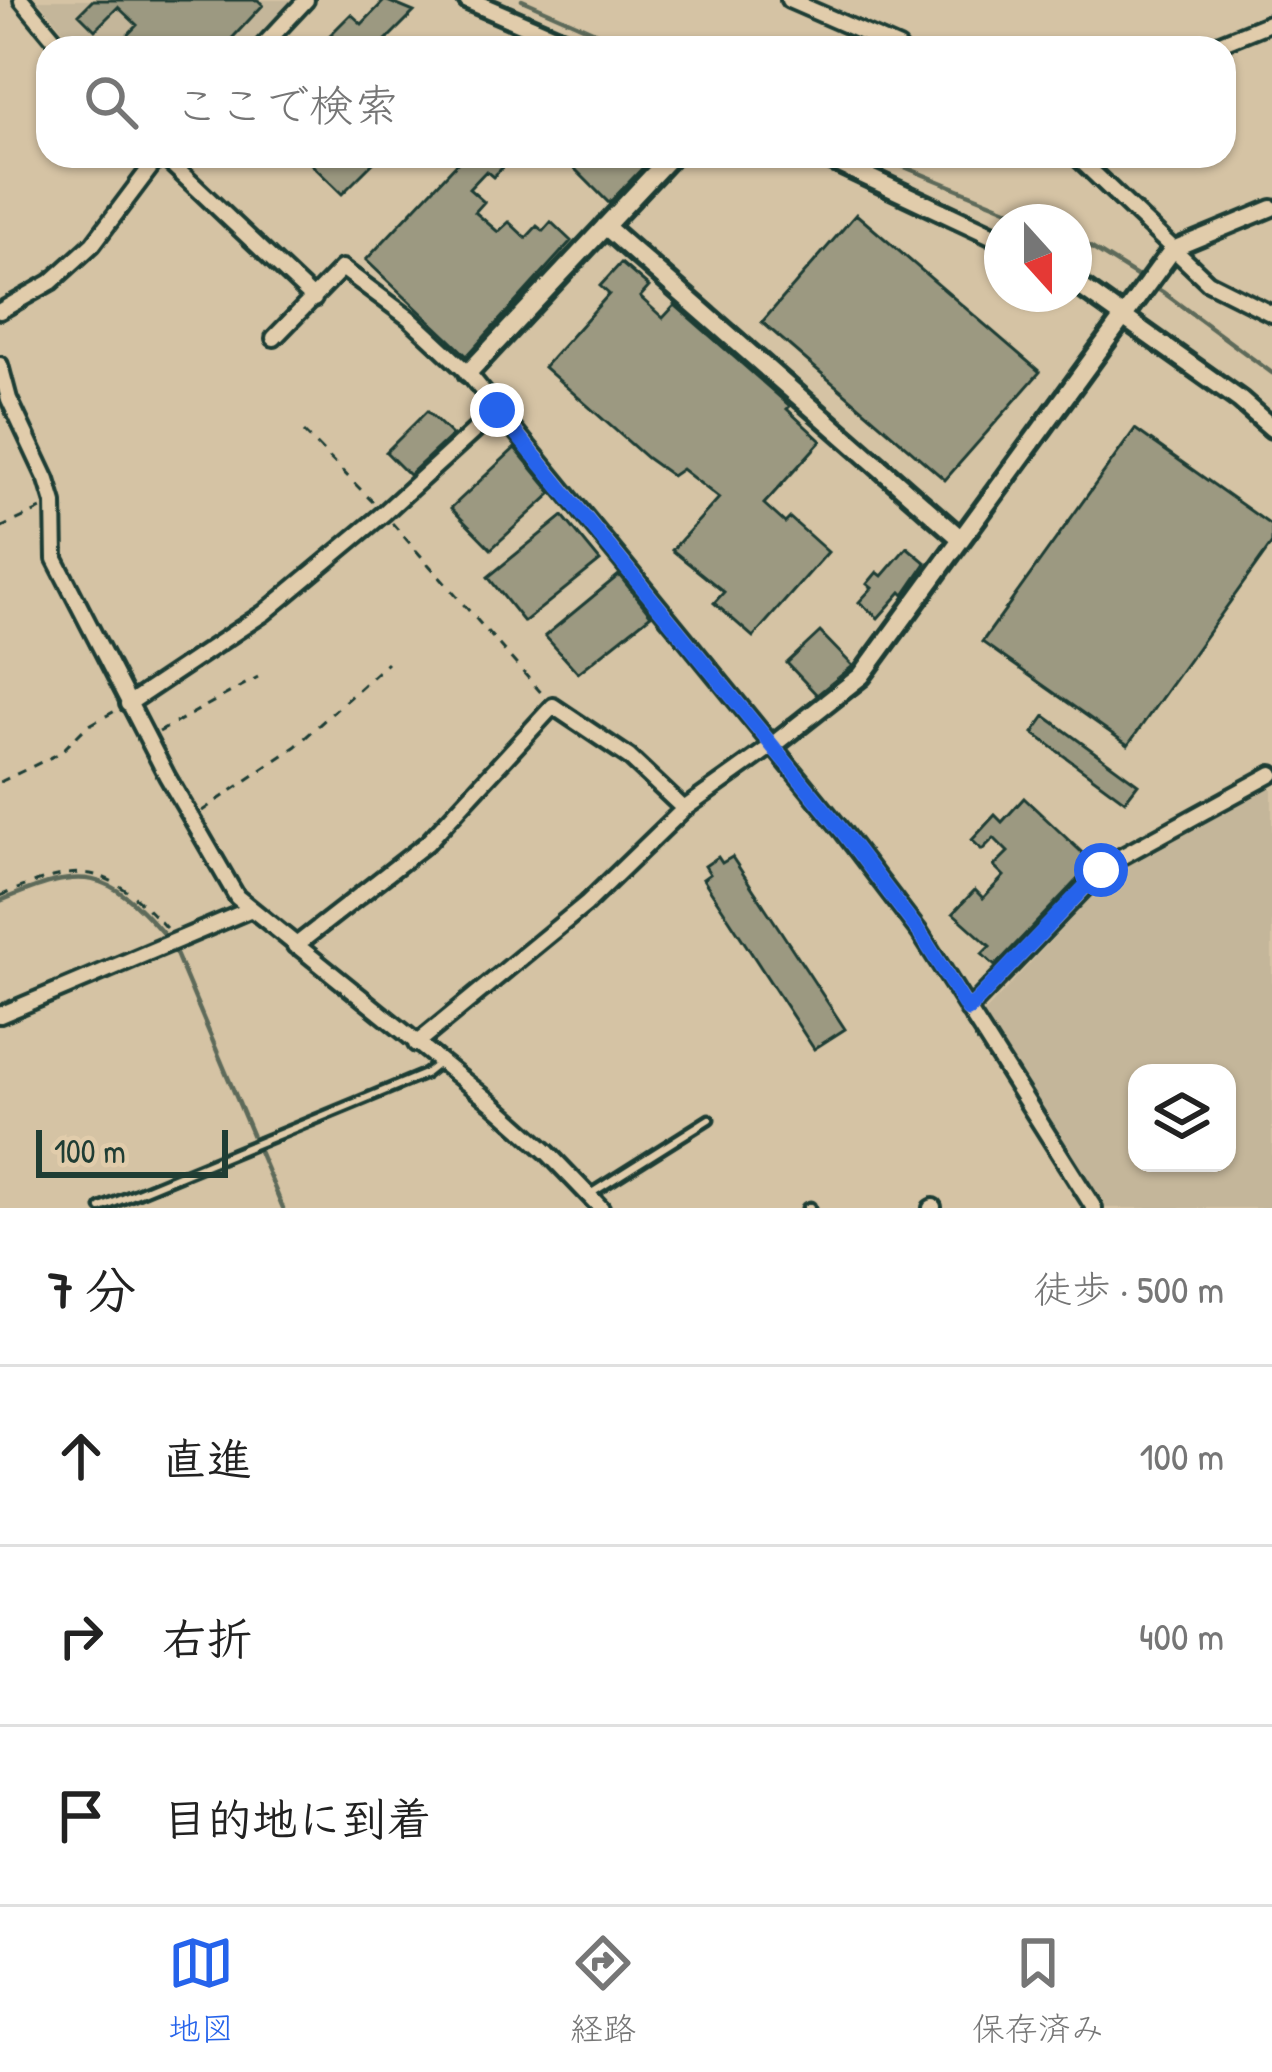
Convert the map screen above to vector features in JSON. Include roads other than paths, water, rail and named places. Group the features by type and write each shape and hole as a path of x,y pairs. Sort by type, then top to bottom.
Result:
{"street":[{"path":"22,0 52,36"},
{"path":"272,36 306,0"},
{"path":"468,0 551,36"},
{"path":"789,0 872,36"},
{"path":"1236,37 1272,22"},
{"path":"0,310 51,282 93,244 152,168"},
{"path":"174,168 314,299"},
{"path":"468,373 660,168"},
{"path":"849,168 984,232"},
{"path":"1089,168 1208,282 1272,314"},
{"path":"416,1044 586,904 684,809 861,676 1173,249 1272,208"},
{"path":"605,226 960,538"},
{"path":"274,338 342,268 409,318 468,373 920,933 1094,1208"},
{"path":"1092,294 1272,428"},
{"path":"0,365 9,399 54,503 55,560 221,874 249,910 521,1128 602,1208"},
{"path":"128,704 264,613 497,410"},
{"path":"296,946 428,843 553,706 629,757 684,809"},
{"path":"968,1010 1108,864 1272,774"},
{"path":"0,1015 249,910"}],"lane":[{"path":"100,1208 425,1074 440,1062"},
{"path":"590,1194 709,1119"}],"waterway":[{"path":"522,0 604,36"},
{"path":"907,168 994,204"},
{"path":"1092,248 1164,293 1272,373"},
{"path":"0,901 53,882 92,880 126,897 166,937"},
{"path":"174,949 283,1208"}]}
